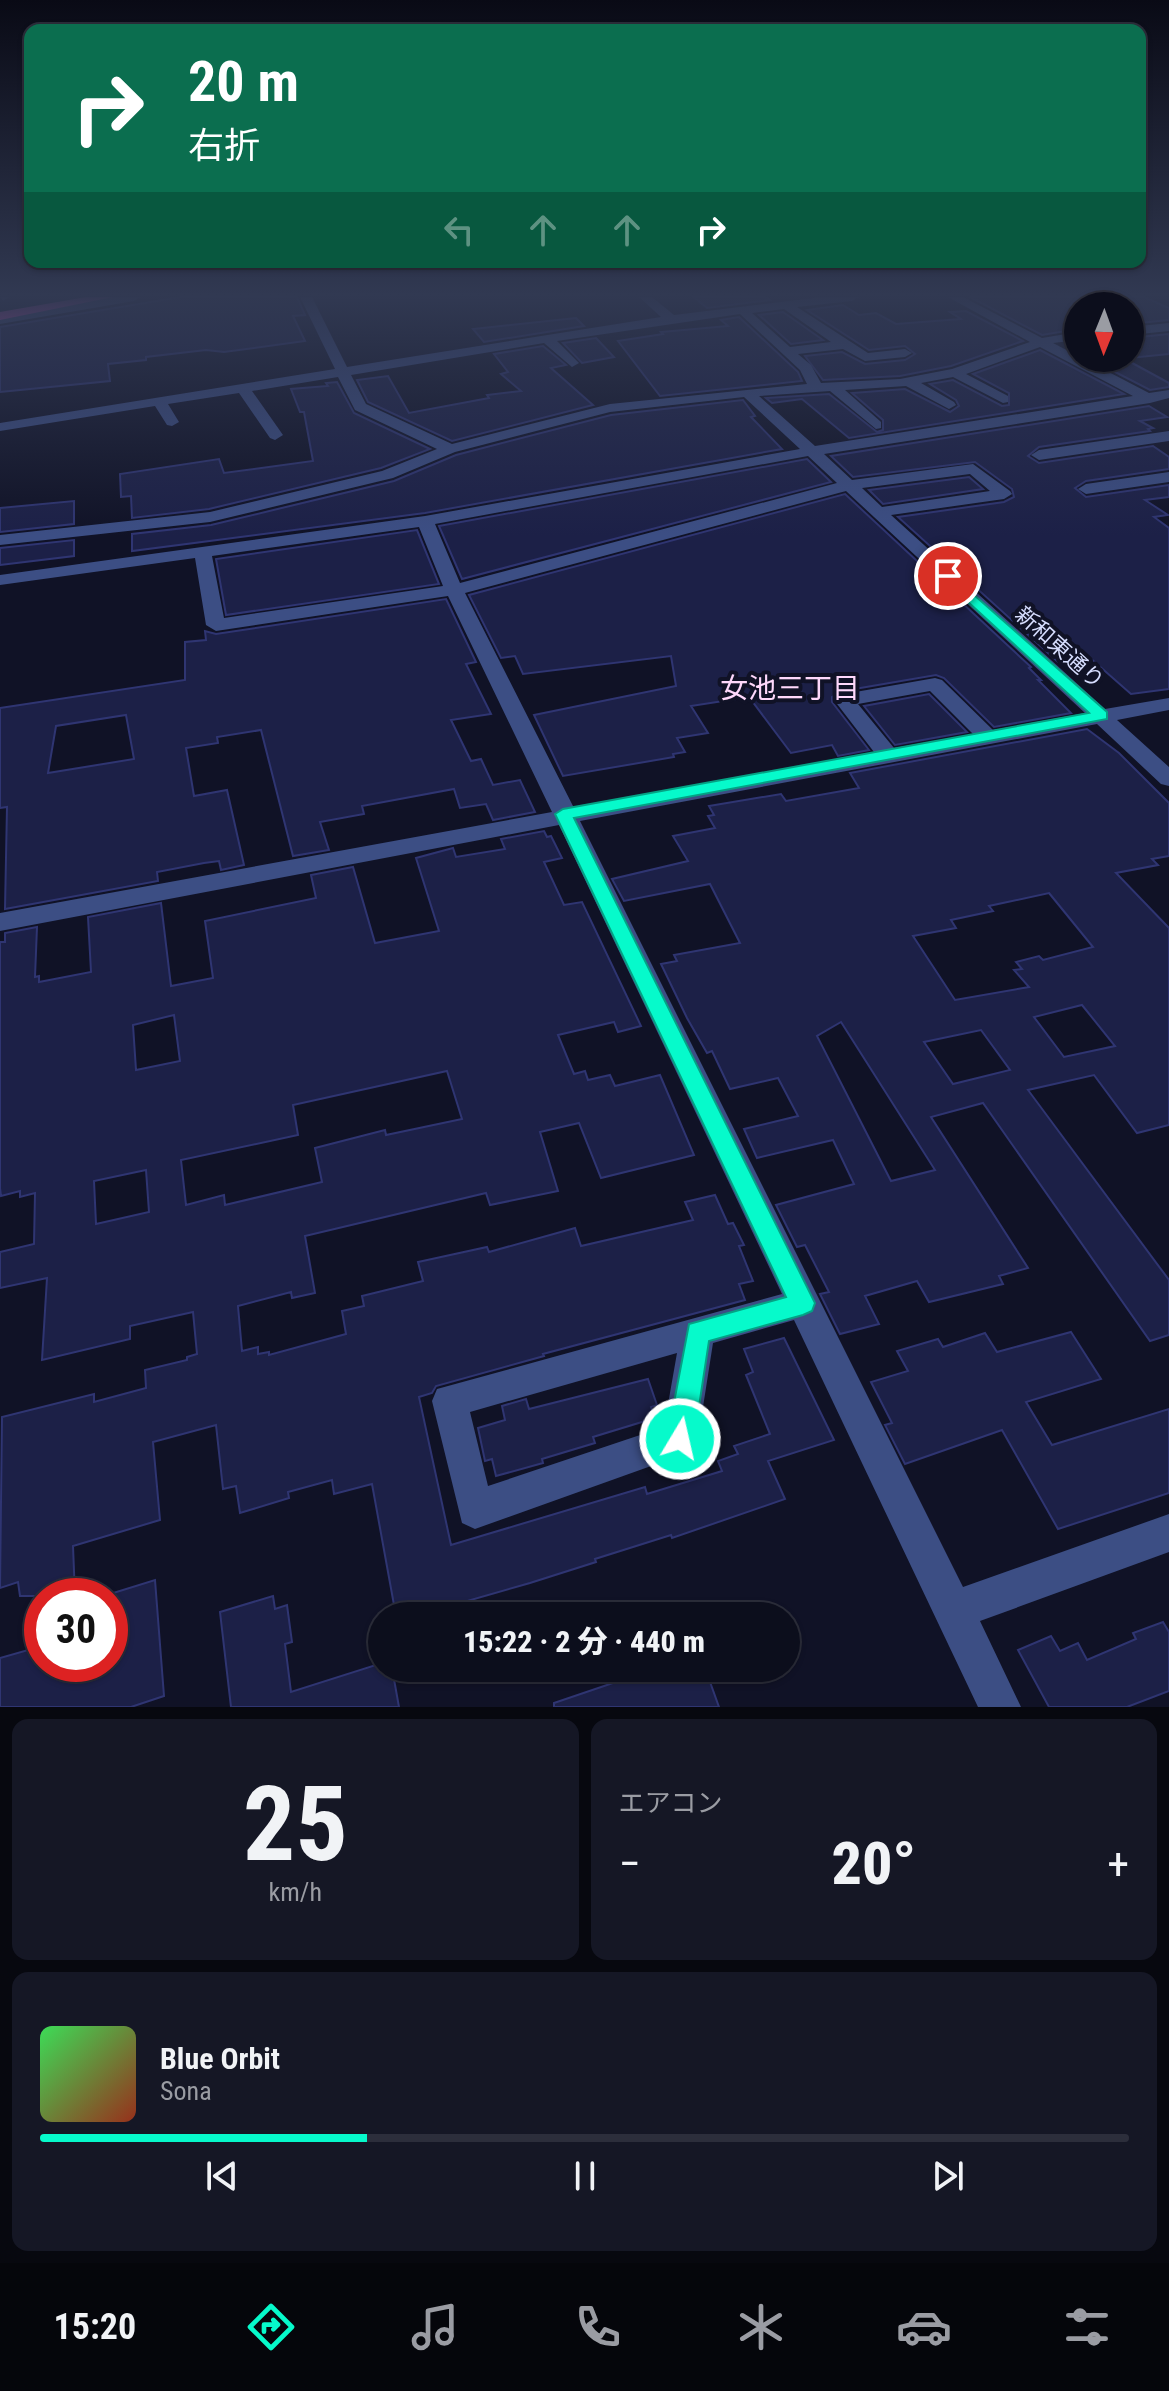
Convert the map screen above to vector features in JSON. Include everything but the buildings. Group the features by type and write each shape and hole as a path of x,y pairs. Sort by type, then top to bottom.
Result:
{"street":[{"path":"0,427 314,377"},
{"path":"345,377 360,407 450,449"},
{"path":"814,377 876,425"},
{"path":"0,540 210,517 387,475 450,449 610,408 747,392 909,382 936,377"},
{"path":"962,377 1003,399"},
{"path":"1105,377 1169,410"},
{"path":"909,382 949,405"},
{"path":"243,388 275,435"},
{"name":"新和東通り","path":"747,392 1048,670 1167,775"},
{"path":"0,580 425,521 813,451 1169,394"},
{"path":"159,402 172,422"},
{"path":"1039,455 1169,436"},
{"path":"203,553 216,625 454,590 777,502 851,485 973,469 1004,494 880,512"},
{"path":"1086,489 1169,477"},
{"path":"425,521 454,590 1000,1707"},
{"path":"888,755 844,700 935,684 988,737"},
{"path":"0,922 563,814 1169,704"},
{"path":"698,1332 680,1439 475,1510 450,1401 698,1332 803,1303"},
{"path":"953,1611 1169,1533"}],"district":[{"name":"女池三丁目","path":"790,688"}],"route":[{"path":"680,1439 698,1332 803,1303 563,814 1101,716 948,576"}]}
